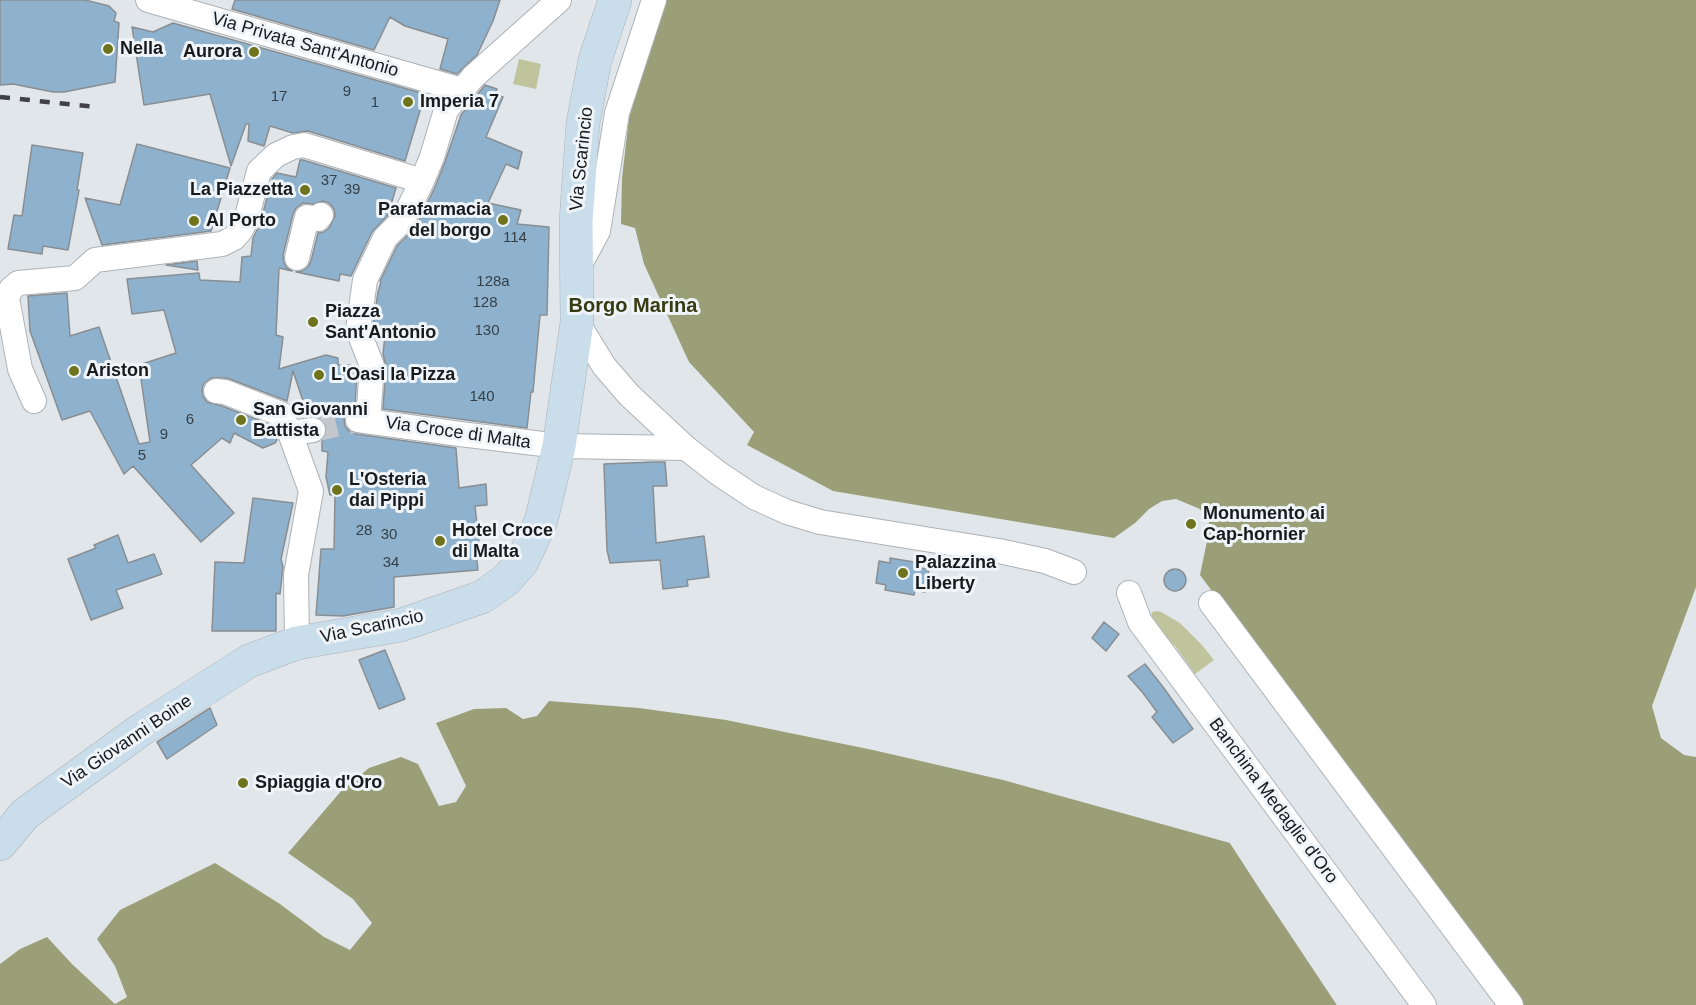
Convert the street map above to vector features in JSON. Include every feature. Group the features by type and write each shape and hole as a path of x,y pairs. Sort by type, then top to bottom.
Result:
{"street":[{"name":"Via Privata Sant'Antonio","path":"148,0 462,90"},
{"path":"33,400 20,369 7,297 18,283 75,278 95,260 222,244 234,238 241,230 246,220 259,171 276,155 292,147 304,145 422,181 446,110 473,77 559,0"},
{"name":"Via Scarincio","path":"265,655 297,643 401,625 483,597 506,580 522,562 541,521 559,446 577,322 576,221 583,123 594,60 615,0"},
{"path":"577,270 598,231 617,113 654,0"},
{"name":"Via Croce di Malta","path":"422,181 403,220 385,238 365,280 358,330 372,366 363,420 559,446"},
{"path":"297,258 307,217 318,219 321,216"},
{"path":"577,322 604,366 622,388 686,448 754,497 787,512 820,522 999,551 1046,561 1074,572"},
{"path":"216,391 225,392 294,426 311,491 296,575 297,643"},
{"path":"559,446 686,448"},
{"name":"Banchina Medaglie d'Oro","path":"1129,594 1140,622 1424,1005"},
{"path":"1211,603 1511,1005"},
{"name":"Via Giovanni Boine","path":"0,844 25,814 141,729 249,661 265,655"}],"shaded area":[{"path":"667,0 1696,0 1696,587 1652,706 1661,738 1684,755 1696,757 1696,1005 1522,1005 1200,575 1209,521 1200,509 1176,499 1162,501 1114,538 833,491 747,445 754,432 689,362 644,264 635,228 621,224 622,178 629,118 649,45"},
{"path":"519,59 541,64 536,89 513,84"},
{"path":"1157,611 1180,623 1214,660 1195,674 1175,646 1151,620 1152,612"},
{"path":"549,701 639,708 726,720 873,750 1003,780 1230,843 1337,1005 0,1005 0,964 20,949 47,937 115,1004 127,997 115,966 97,939 120,910 215,863 280,904 324,937 350,950 372,923 353,899 288,853 342,790 369,768 401,757 418,764 439,806 456,802 466,786 436,723 474,709 506,708 523,719 537,716"}],"pier":[{"path":"1232,841 1340,1005 1337,1005 1259,888 1230,843"}],"building":[{"path":"0,0 85,0 109,6 116,13 114,21 119,23 115,82 64,92 13,84 0,85"},
{"path":"235,0 500,0 477,55 457,74 440,69 448,39 405,26 390,17 374,50 232,9"},
{"path":"173,23 425,94 405,161 308,131 293,133 270,126 264,146 248,141 249,124 246,124 231,166 210,94 144,105 132,27 153,32"},
{"path":"485,85 497,89 495,94 503,97 486,137 522,152 518,169 506,164 488,203 521,210 517,224 549,227 547,315 540,315 533,392 531,392 527,428 383,409 386,367 383,354 386,327 373,326 380,281 397,246 416,227 435,187 461,115"},
{"path":"137,144 230,168 211,231 102,245 85,198 120,205"},
{"path":"32,145 83,153 68,250 43,246 42,254 8,249 14,215 22,216"},
{"path":"300,160 396,188 388,215 372,232 351,276 340,274 339,281 296,272 308,267 318,233 329,228 335,216 334,209 329,203 323,201 313,204 303,203 296,208 283,255 284,263 292,271 279,268 276,335 283,337 279,369 326,355 338,358 338,365 351,365 357,369 355,406 347,411 344,419 349,431 356,434 456,448 459,488 486,484 487,505 475,506 479,543 475,543 478,570 394,577 394,607 343,616 316,615 321,549 334,549 335,494 330,495 326,477 328,452 322,451 322,441 327,428 324,421 314,416 314,412 313,416 308,416 293,371 287,401 227,378 211,378 204,383 203,396 207,402 271,425 277,440 263,448 234,433 230,443 222,438 191,465 234,513 201,542 133,466 124,474 90,411 62,420 30,331 28,296 67,293 70,336 99,327 139,444 150,442 139,365 176,353 164,310 132,314 127,279 199,273 200,280 240,282 242,257 251,256 253,238 260,224 272,179 277,173 296,177"},
{"path":"197,261 198,270 166,265"},
{"path":"665,462 667,486 653,486 656,543 704,536 709,577 687,580 688,586 663,589 660,560 610,563 607,550 604,464"},
{"path":"253,498 293,503 281,559 283,567 280,594 276,593 276,631 212,631 215,562 244,563"},
{"path":"118,535 128,563 154,554 162,574 116,590 123,608 91,620 68,559 96,548 94,545"},
{"name":"Palazzina Liberty","path":"890,558 920,563 919,568 929,569 925,592 915,590 914,595 885,590 886,585 876,583 879,561 890,563"},
{"path":"1175,569 1183,572 1186,580 1183,588 1175,591 1167,588 1164,580 1167,572"},
{"path":"1104,622 1119,634 1106,651 1092,638"},
{"path":"385,650 405,699 379,709 359,660"},
{"path":"1145,664 1193,729 1173,743 1152,717 1157,712 1128,676"},
{"path":"210,708 217,725 167,759 157,742"}],"tunnel":[{"path":"313,430 358,420"}],"railway":[{"path":"0,97 96,107"}],"place":[{"name":"Nella","path":"108,49"},
{"name":"Aurora","path":"254,52"},
{"name":"Imperia 7","path":"408,102"},
{"name":"La Piazzetta","path":"305,190"},
{"name":"Parafarmacia del borgo","path":"503,220"},
{"name":"Al Porto","path":"194,221"},
{"name":"Piazza Sant'Antonio","path":"313,322"},
{"name":"Ariston","path":"74,371"},
{"name":"L'Oasi la Pizza","path":"319,375"},
{"name":"San Giovanni Battista","path":"241,420"},
{"name":"L'Osteria dai Pippi","path":"337,490"},
{"name":"Monumento ai Cap-hornier","path":"1191,524"},
{"name":"Hotel Croce di Malta","path":"440,541"},
{"name":"Palazzina Liberty","path":"903,573"},
{"name":"Spiaggia d'Oro","path":"243,783"}],"district":[{"name":"Borgo Marina","path":"633,306"}]}
